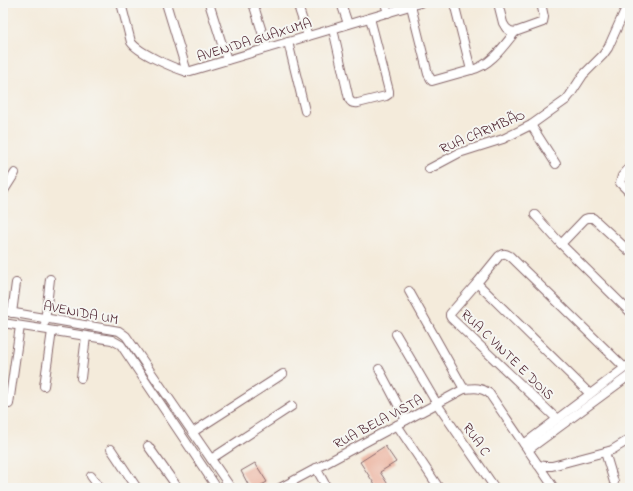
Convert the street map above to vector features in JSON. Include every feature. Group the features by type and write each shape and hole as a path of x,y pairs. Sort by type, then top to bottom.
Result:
{"street":[{"path":"121,3 131,42 134,46 173,67 187,72"},
{"path":"166,3 187,72"},
{"path":"209,3 226,60"},
{"path":"253,3 267,48"},
{"path":"297,3 308,36"},
{"path":"341,3 348,24"},
{"path":"385,3 388,13"},
{"name":"AVENIDA GUAXUMA","path":"187,72 420,3"},
{"path":"454,3 471,70"},
{"path":"498,3 503,23 510,31 515,32"},
{"path":"411,6 428,74 432,81 478,69 490,60 515,32 543,22 544,17 541,3"},
{"name":"RUA CARIMBÃO","path":"429,169 459,153 503,139 531,125 566,100 583,75 608,48 625,10 630,3"},
{"path":"332,29 350,102 353,104 386,96 390,91 370,18"},
{"path":"288,42 305,110"},
{"path":"531,125 556,164"},
{"path":"630,167 622,176 620,183 630,193"},
{"path":"3,192 15,174"},
{"path":"536,215 561,244 630,312"},
{"path":"561,244 585,219 592,218 630,252"},
{"name":"RUA C VINTE E DOIS","path":"557,419 450,316 450,314 477,284 498,256 507,254 510,256 628,366"},
{"path":"44,386 48,330 46,318 50,279"},
{"path":"12,313 16,283"},
{"path":"477,284 590,394"},
{"path":"409,291 464,390"},
{"name":"AVENIDA UM","path":"3,311 119,331 126,336 231,488"},
{"name":"AVENIDA UM","path":"3,323 112,340 121,345 217,488"},
{"path":"10,404 20,326"},
{"name":"RUA C","path":"396,334 437,404 495,488"},
{"path":"80,378 86,336"},
{"path":"526,447 557,419 628,366"},
{"path":"379,368 406,420"},
{"path":"187,444 195,435 283,374"},
{"path":"526,447 630,375"},
{"name":"RUA BELA VISTA","path":"280,488 464,390 475,388 483,389 489,393 526,447"},
{"path":"211,459 292,406"},
{"path":"397,425 439,488"},
{"path":"538,464 552,466 605,452 612,450 630,439"},
{"path":"148,446 178,488"},
{"path":"526,447 554,488"},
{"path":"111,449 137,488"},
{"path":"605,452 614,482"},
{"path":"316,468 327,488"},
{"path":"91,476 100,488"}],"building":[{"path":"385,446 396,462 380,472 389,486 385,488 377,488 360,462"},
{"path":"255,463 267,482 256,488 250,488 241,471"}]}
